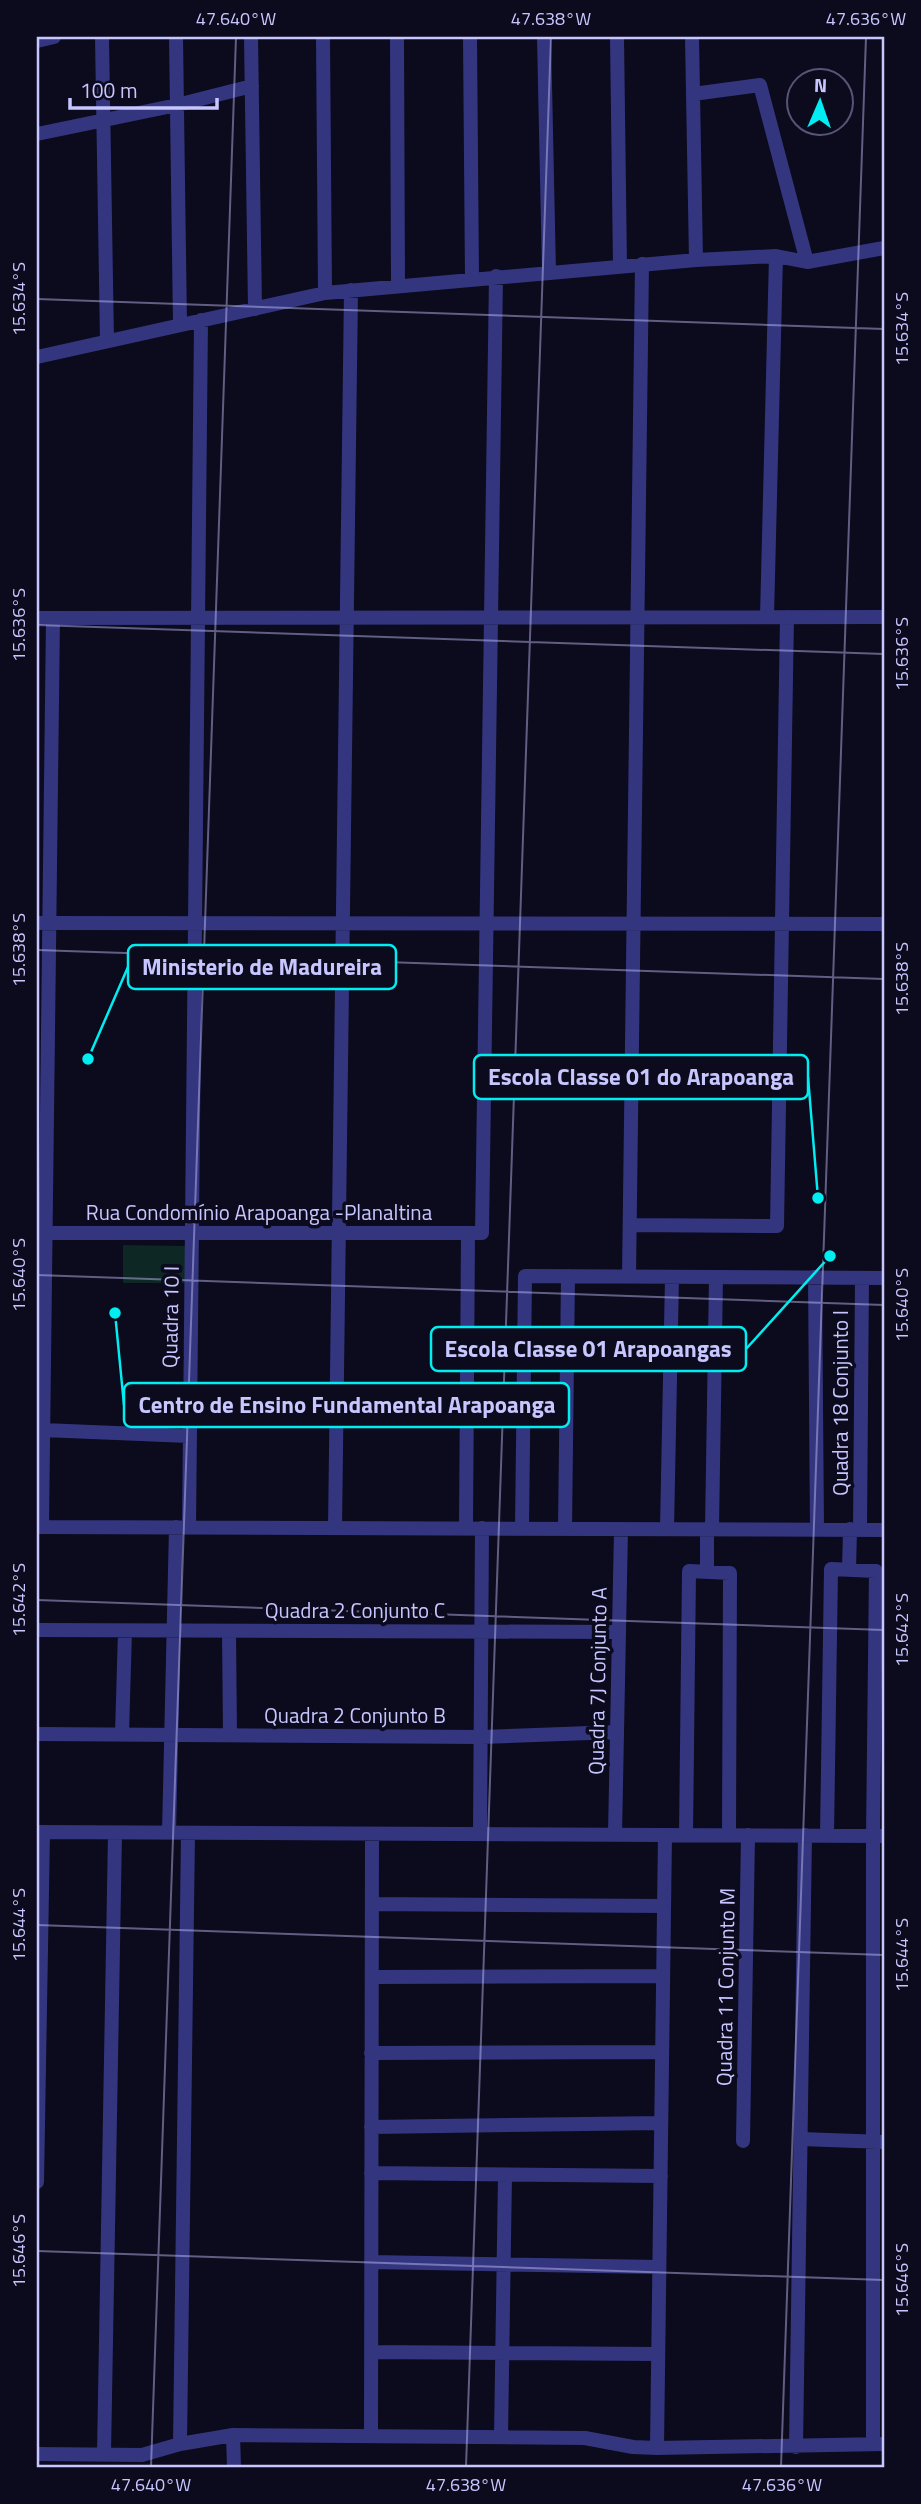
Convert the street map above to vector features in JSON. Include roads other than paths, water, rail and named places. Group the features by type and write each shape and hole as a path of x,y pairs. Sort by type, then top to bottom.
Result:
{"street":[{"path":"37,41 54,37"},
{"path":"102,37 107,341"},
{"path":"176,37 180,325"},
{"path":"251,37 255,309"},
{"path":"323,37 325,293"},
{"path":"397,37 398,285"},
{"path":"470,37 472,279"},
{"path":"544,37 549,272"},
{"path":"617,37 620,266"},
{"path":"692,37 696,260"},
{"path":"693,94 760,85 807,262"},
{"path":"37,134 177,105 252,86"},
{"path":"37,357 325,293 696,260 776,256 807,262 884,248"},
{"path":"767,617 776,256"},
{"path":"629,1276 642,264"},
{"path":"466,1528 486,923 496,276"},
{"path":"335,1528 351,290"},
{"name":"Quadra 10 I","path":"169,1833 173,1631 190,1436 201,320"},
{"path":"630,1226 777,1226 787,617"},
{"path":"37,618 884,617"},
{"path":"53,618 43,923 43,1430 39,1527 884,1530"},
{"path":"43,923 884,924"},
{"name":"Rua Condomínio Arapoanga -Planaltina","path":"41,1233 475,1233"},
{"path":"522,1528 525,1276 884,1278"},
{"path":"565,1529 568,1276"},
{"path":"667,1529 672,1277"},
{"path":"707,1572 716,1277"},
{"name":"Quadra 18 Conjunto I","path":"815,1278 817,1529"},
{"name":"Quadra 18 Conjunto I","path":"849,1570 855,1530 862,1278"},
{"path":"43,1430 190,1436"},
{"path":"480,1834 482,1528"},
{"name":"Quadra 7J Conjunto A","path":"615,1835 621,1529"},
{"path":"37,2454 142,2455 180,2444 233,2435 585,2438 633,2447 657,2448 879,2444 876,1571 831,1569 827,1835"},
{"path":"686,1835 689,1571 730,1573 729,1835"},
{"name":"Quadra 2 Conjunto C","path":"37,1630 619,1632"},
{"path":"122,1734 125,1631"},
{"path":"229,1631 230,1735"},
{"name":"Quadra 2 Conjunto B","path":"37,1734 481,1737 617,1731"},
{"path":"37,2182 40,1832 879,1836"},
{"path":"104,2454 115,1833"},
{"path":"180,2444 188,1833"},
{"path":"371,2436 372,1833"},
{"path":"657,2448 665,1835"},
{"name":"Quadra 11 Conjunto M","path":"743,2141 748,1835"},
{"path":"796,2446 805,1835"},
{"path":"372,1904 664,1906"},
{"path":"372,1978 663,1976"},
{"path":"372,2053 662,2052"},
{"path":"371,2127 661,2123"},
{"path":"801,2139 879,2142"},
{"path":"371,2173 660,2176"},
{"path":"501,2437 505,2175"},
{"path":"371,2262 659,2267"},
{"path":"371,2352 658,2354"},
{"path":"233,2435 233,2467"}],"place":[{"name":"Ministerio de Madureira","path":"88,1059"},
{"name":"Escola Classe 01 do Arapoanga","path":"818,1198"},
{"name":"Escola Classe 01 Arapoangas","path":"830,1256"},
{"name":"Centro de Ensino Fundamental Arapoanga","path":"115,1313"}]}
